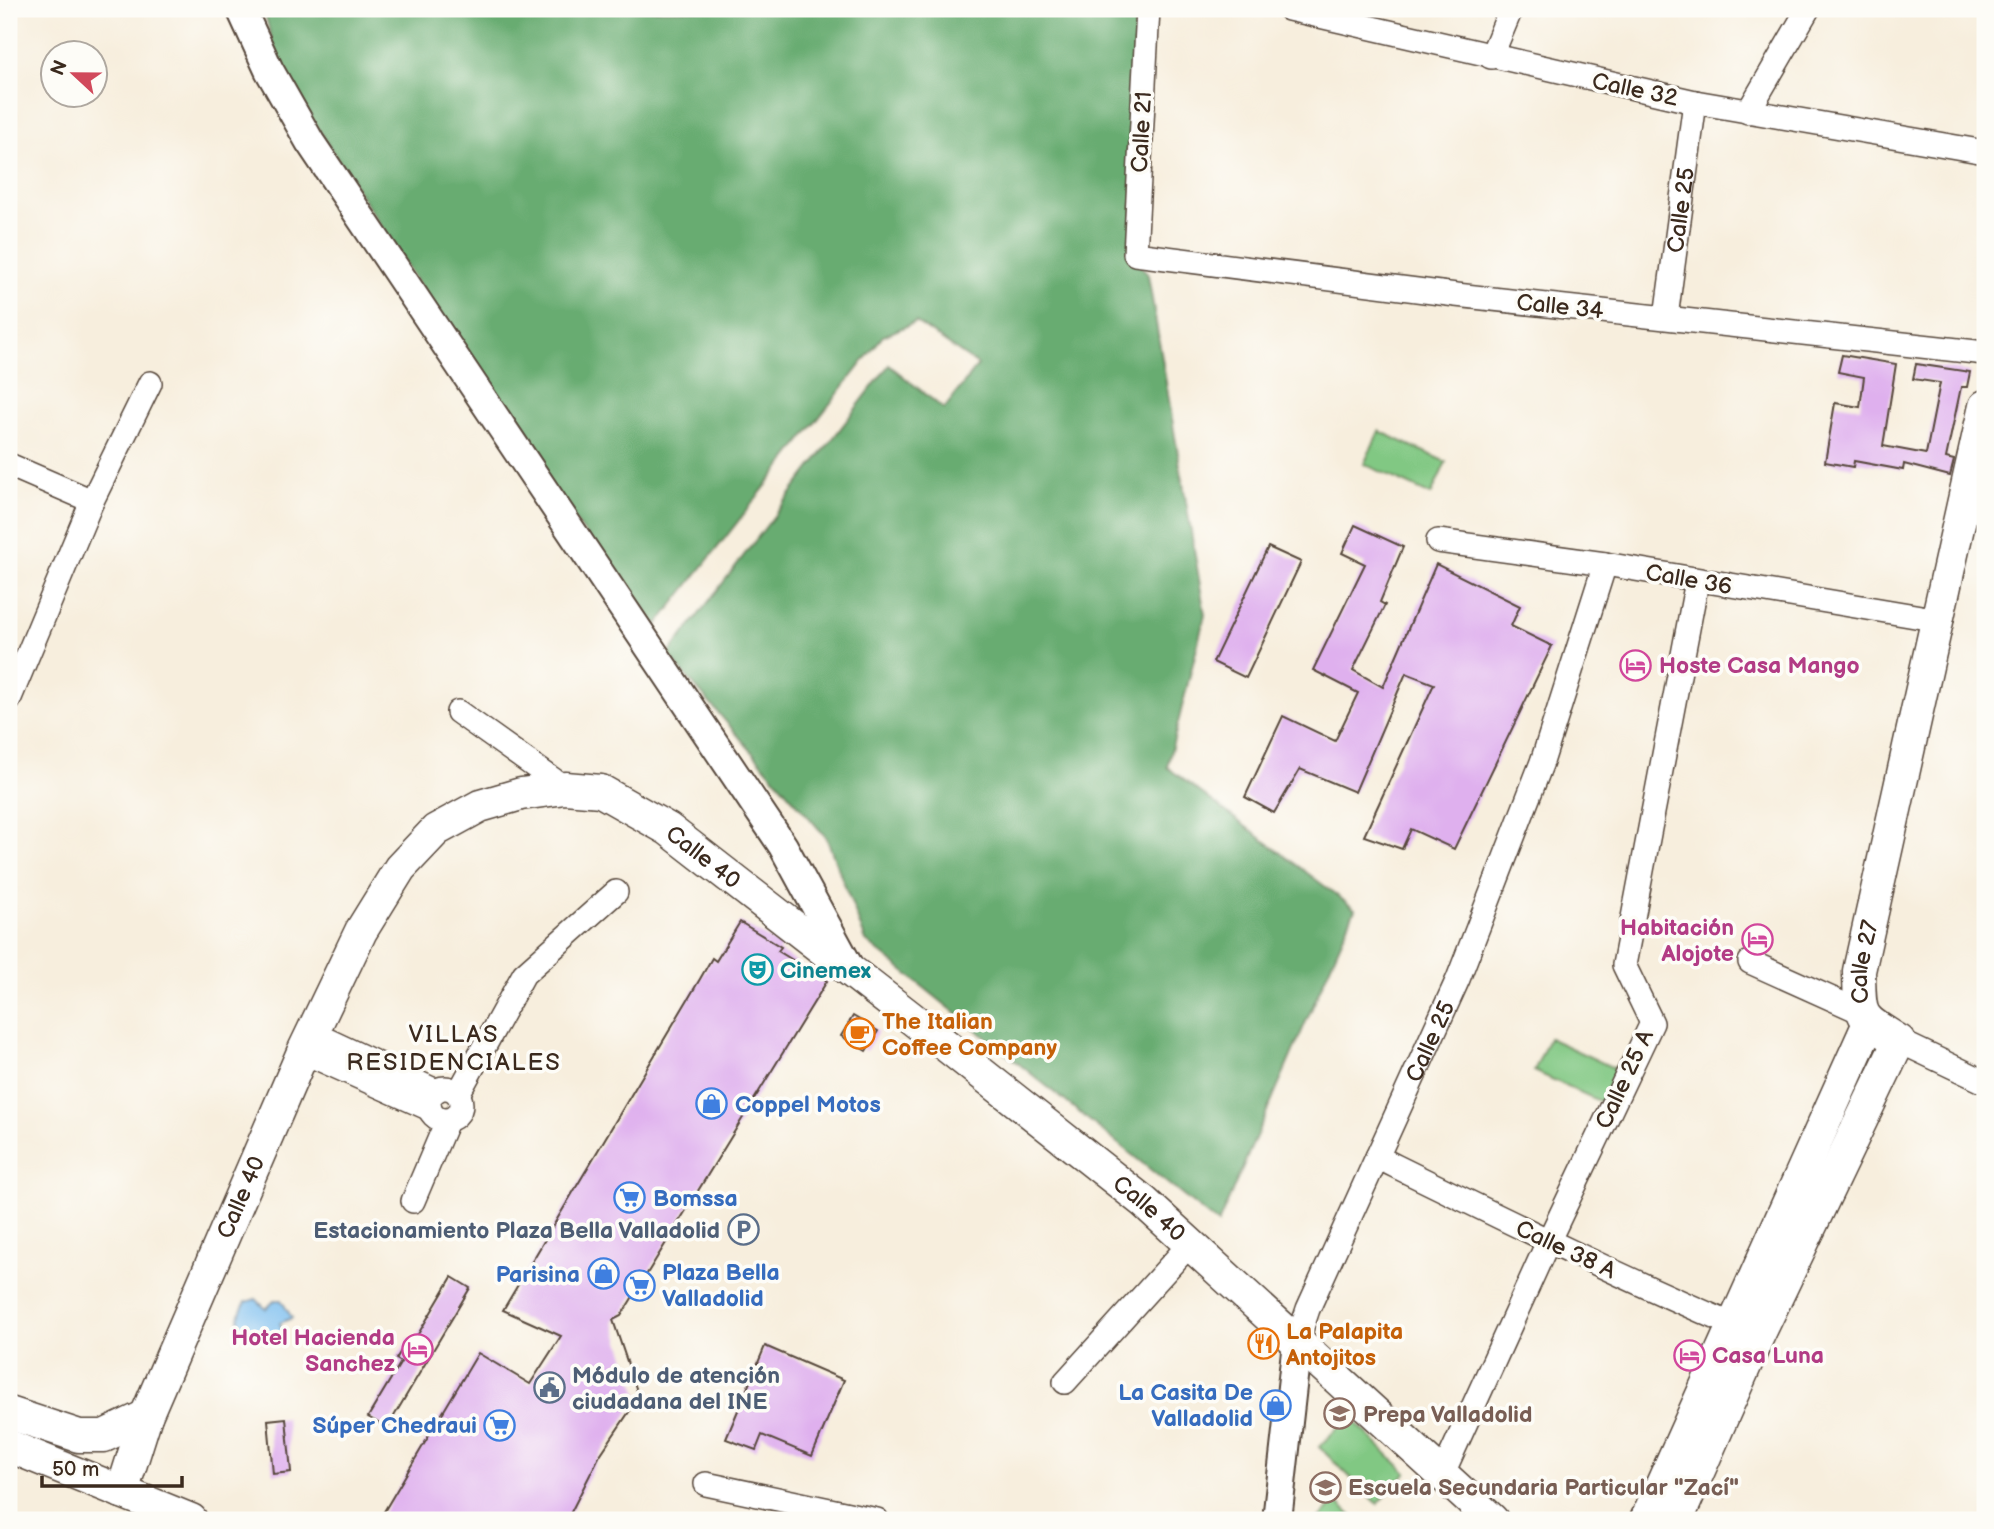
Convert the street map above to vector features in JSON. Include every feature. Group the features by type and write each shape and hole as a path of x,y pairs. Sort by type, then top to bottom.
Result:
{"main road":[{"name":"Calle 27","path":"1677,1520 1745,1330 1864,1017 1859,971 1985,406"},
{"name":"Calle 40","path":"122,1492 146,1416 307,1042 361,931 400,868 436,830 480,806 521,794 565,788 601,791 668,829 1144,1202 1492,1520"},
{"path":"1864,1017 1899,1041"},
{"name":"Calle 27","path":"1646,1520 1899,1041"},
{"path":"9,1412 79,1436 104,1436 146,1416"},
{"path":"9,1446 191,1520"}],"street":[{"path":"241,9 269,70 310,142 783,846 852,972"},
{"name":"Calle 21","path":"1135,254 1148,9"},
{"name":"Calle 32","path":"1289,9 1695,102 1985,152"},
{"path":"1491,57 1511,9"},
{"path":"1748,112 1808,9"},
{"name":"Calle 25","path":"1666,317 1695,102"},
{"name":"Calle 34","path":"1135,254 1456,295 1985,353"},
{"path":"9,700 92,500 150,383"},
{"path":"9,465 92,500"},
{"name":"Calle 36","path":"1438,541 1605,564 1939,620"},
{"name":"Calle 25","path":"1277,1520 1297,1342 1308,1309 1463,967 1542,762 1605,564"},
{"name":"Calle 25 A","path":"1443,1473 1548,1241 1652,1023 1625,965 1696,581"},
{"path":"458,712 565,788"},
{"path":"413,1201 443,1104 524,974 616,892"},
{"path":"1750,962 1864,1017"},
{"path":"1899,1041 1985,1082"},
{"path":"307,1042 443,1104"},
{"name":"Calle 38 A","path":"1377,1157 1709,1317 1745,1330"},
{"path":"1065,1382 1190,1244"},
{"path":"706,1484 877,1520"}],"green space":[{"path":"1135,9 1133,256 1148,275 1205,615 1167,767 1355,909 1218,1224 866,941 826,837 668,655 889,365 944,409 978,365 916,322 883,336 657,625 551,490 279,68 264,10"},
{"path":"1379,431 1446,462 1431,495 1364,464"},
{"path":"1549,1038 1616,1069 1601,1102 1534,1071"},
{"path":"1349,1416 1407,1473 1378,1504 1319,1447"},
{"path":"1336,1501 1356,1520 1318,1520"}],"water":[{"path":"256,1299 266,1309 275,1300 281,1300 292,1318 280,1323 284,1336 266,1342 240,1329 242,1308 246,1302"}],"building":[{"path":"1842,355 1896,364 1883,446 1926,454 1940,383 1913,379 1916,364 1970,372 1967,387 1961,387 1946,458 1954,460 1950,476 1904,464 1903,470 1854,461 1853,467 1825,462 1835,403 1860,407 1864,377 1838,372"},
{"path":"1355,525 1403,547 1380,602 1385,605 1353,670 1383,687 1436,564 1520,606 1511,626 1552,646 1454,849 1411,829 1402,849 1364,836 1434,684 1406,673 1355,792 1300,769 1274,813 1245,797 1283,716 1335,741 1358,693 1313,670 1365,564 1342,553"},
{"path":"1268,547 1301,562 1246,678 1213,662"},
{"path":"740,922 781,947 778,951 827,981 621,1316 613,1320 639,1397 600,1455 567,1520 379,1520 478,1353 530,1384 561,1336 503,1310 712,958 716,961"},
{"name":"The Italian Coffee Company","path":"853,1016 878,1031 866,1051 841,1036"},
{"name":"Hotel Hacienda Sanchez","path":"452,1277 470,1288 387,1428 368,1417 401,1362 396,1359 409,1338 414,1341"},
{"path":"765,1346 844,1380 812,1456 762,1435 756,1450 726,1439"},
{"path":"286,1418 291,1472 273,1474 268,1420"}],"place":[{"name":"Hoste Casa Mango","path":"1636,665"},
{"name":"Habitación Alojote","path":"1757,940"},
{"name":"Cinemex","path":"757,970"},
{"name":"The Italian Coffee Company","path":"859,1034"},
{"name":"Coppel Motos","path":"712,1104"},
{"name":"Bomssa","path":"630,1198"},
{"name":"Estacionamiento Plaza Bella Valladolid","path":"743,1230"},
{"name":"Parisina","path":"603,1274"},
{"name":"Plaza Bella Valladolid","path":"639,1285"},
{"name":"La Palapita Antojitos","path":"1263,1344"},
{"name":"Hotel Hacienda Sanchez","path":"418,1350"},
{"name":"Casa Luna","path":"1689,1355"},
{"name":"Módulo de atención ciudadana del INE","path":"549,1388"},
{"name":"La Casita De Valladolid","path":"1276,1405"},
{"name":"Prepa Valladolid","path":"1340,1414"},
{"name":"Súper Chedraui","path":"500,1425"},
{"name":"Escuela Secundaria Particular \"Zací\"","path":"1325,1487"}],"district":[{"name":"VILLAS RESIDENCIALES","path":"454,1048"}]}
